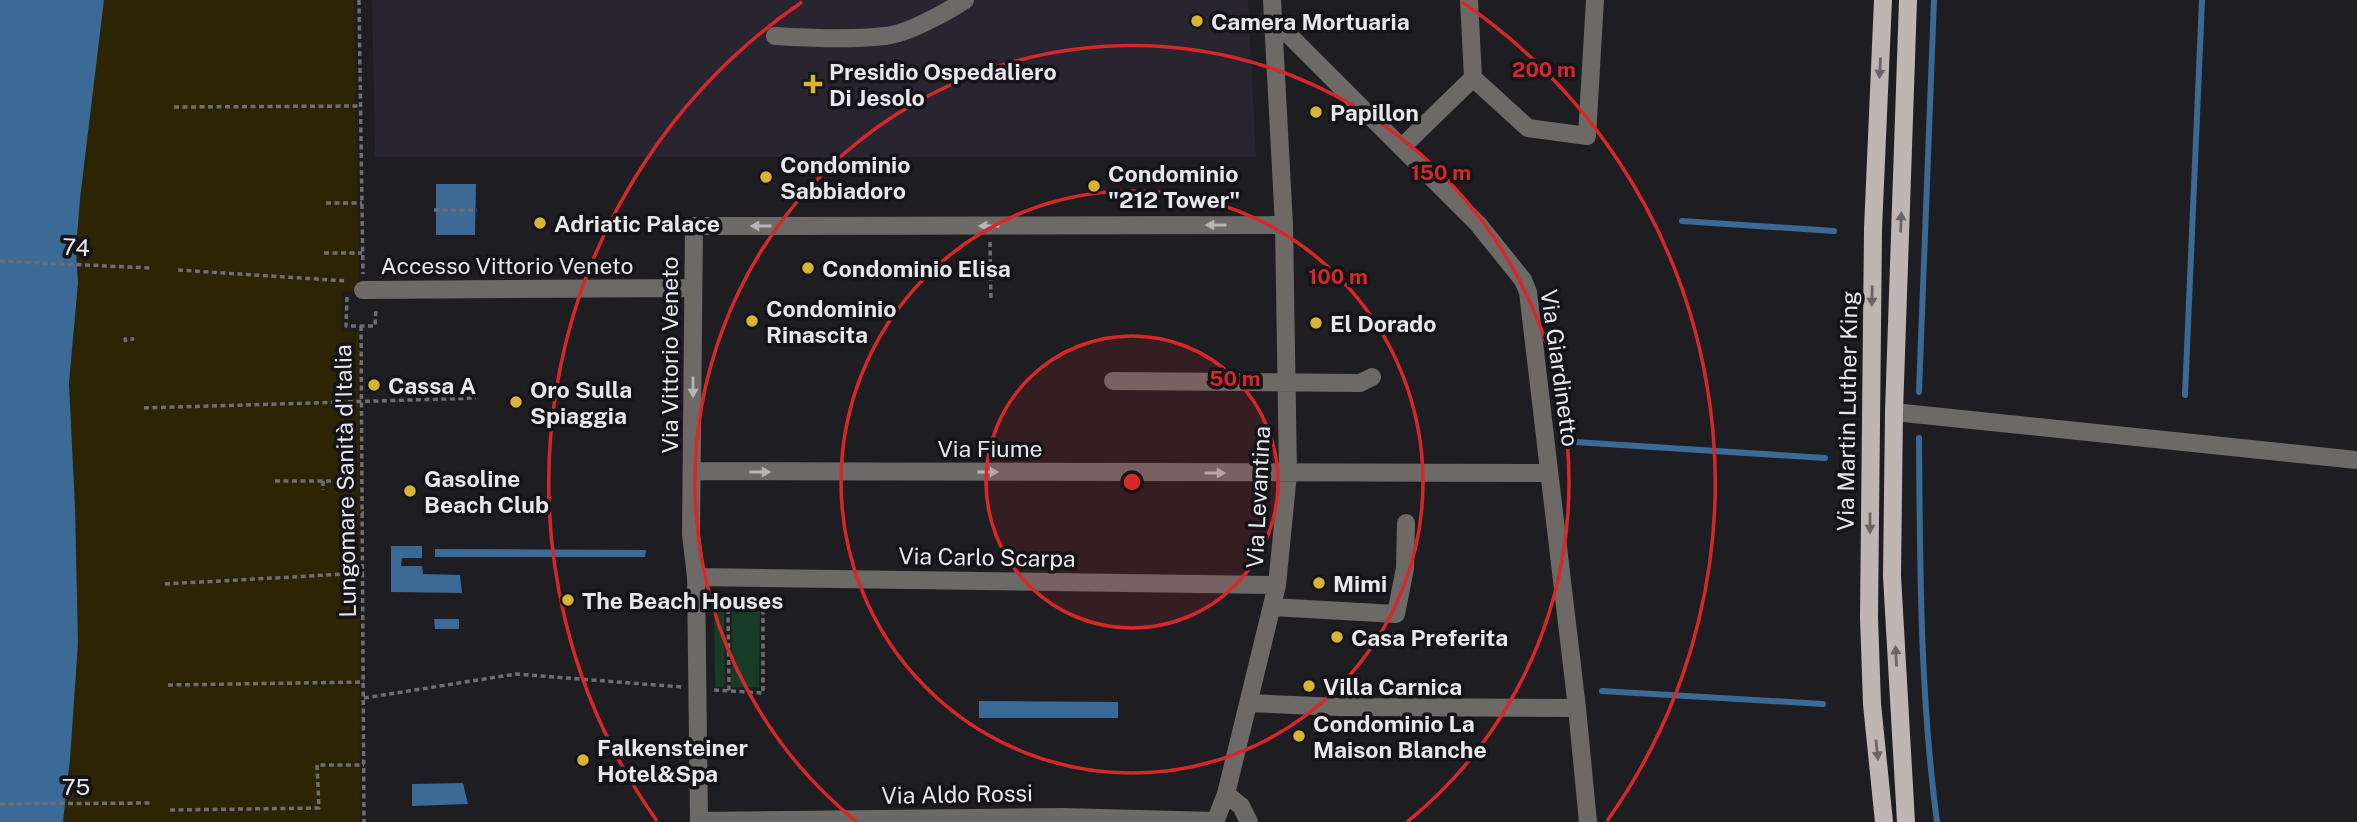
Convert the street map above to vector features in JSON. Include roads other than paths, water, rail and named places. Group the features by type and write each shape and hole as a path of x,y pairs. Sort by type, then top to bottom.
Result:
{"main road":[{"name":"Via Martin Luther King","path":"1883,0 1873,229 1870,617 1872,704 1884,822"},
{"name":"Via Martin Luther King","path":"1906,822 1892,576 1894,412 1909,0"}],"street":[{"path":"775,36 888,36 945,13 965,0"},
{"name":"Via Levantina","path":"1215,821 1226,794 1250,703 1277,585 1288,474 1284,225 1272,0"},
{"path":"1469,0 1473,78 1528,128 1587,136 1595,0"},
{"name":"Via Giardinetto","path":"1273,19 1478,223 1523,280 1528,292 1588,822"},
{"path":"1402,147 1473,78"},
{"name":"Via Vittorio Veneto","path":"699,821 696,577 691,534 694,226 1284,225"},
{"name":"Accesso Vittorio Veneto","path":"366,290 693,288"},
{"path":"1113,381 1360,383 1372,377"},
{"name":"Via Martin Luther King","path":"1894,412 2357,460"},
{"name":"Via Fiume","path":"692,471 1549,473"},
{"path":"1272,607 1396,614 1405,568 1406,523"},
{"name":"Via Carlo Scarpa","path":"696,577 1277,585"},
{"path":"1250,703 1339,707 1577,708"},
{"path":"1226,794 1241,806 1249,822"},
{"name":"Via Aldo Rossi","path":"699,821 1063,817 1215,821"}],"water":[{"path":"0,0 104,0 80,199 76,249 78,283 69,383 78,643 63,822 0,822"},
{"path":"436,184 476,184 475,235 436,235"},
{"path":"391,546 422,546 422,558 402,558 401,566 422,566 423,574 460,575 462,593 391,592"},
{"path":"435,549 646,550 645,557 435,557"},
{"path":"434,619 459,619 459,629 435,629"},
{"path":"979,701 1118,702 1118,718 979,718"},
{"path":"463,783 468,804 412,806 412,784"}],"waterway":[{"path":"1919,392 1934,0"},
{"path":"2185,395 2202,0"},
{"path":"1682,221 1834,231"},
{"path":"1919,438 1924,678 1937,822"},
{"path":"1575,442 1825,458"},
{"path":"1602,691 1823,704"}],"place":[{"name":"Camera Mortuaria","path":"1197,21"},
{"name":"Presidio Ospedaliero Di Jesolo","path":"813,84"},
{"name":"Papillon","path":"1316,112"},
{"name":"Condominio Sabbiadoro","path":"766,177"},
{"name":"Condominio \"212 Tower\"","path":"1094,186"},
{"name":"Adriatic Palace","path":"540,223"},
{"name":"Condominio Elisa","path":"808,268"},
{"name":"Condominio Rinascita","path":"752,321"},
{"name":"El Dorado","path":"1316,323"},
{"name":"Cassa A","path":"374,385"},
{"name":"Oro Sulla Spiaggia","path":"516,402"},
{"name":"Gasoline Beach Club","path":"410,491"},
{"name":"Mimi","path":"1319,583"},
{"name":"The Beach Houses","path":"568,600"},
{"name":"Casa Preferita","path":"1337,637"},
{"name":"Villa Carnica","path":"1309,686"},
{"name":"Condominio La Maison Blanche","path":"1299,736"},
{"name":"Falkensteiner Hotel&Spa","path":"583,760"}]}
